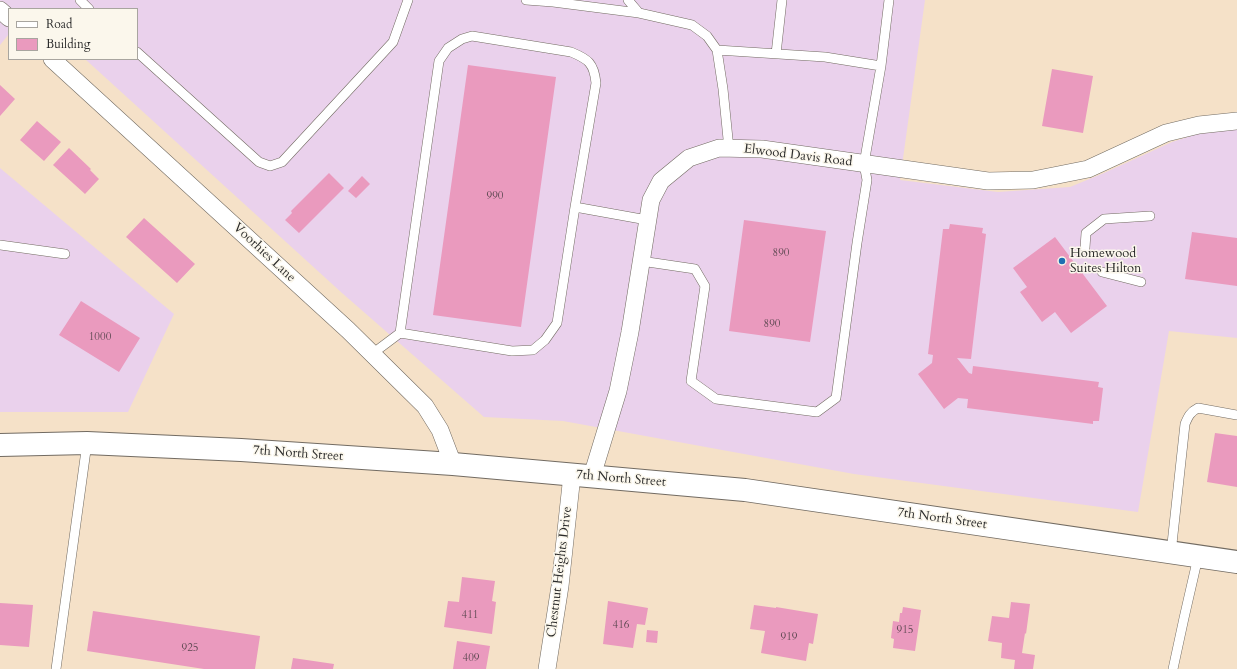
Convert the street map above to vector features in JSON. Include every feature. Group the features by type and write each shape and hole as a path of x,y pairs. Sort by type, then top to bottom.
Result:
{"street":[{"path":"0,10 8,17"},
{"name":"Voorhies Lane","path":"61,62 348,330 425,406 440,430 453,464"},
{"name":"Elwood Davis Road","path":"582,475 618,391 630,332 640,261 651,200 661,181 689,158 719,148 762,149 988,181 1033,180 1088,169 1166,133 1199,125 1237,121"},
{"name":"7th North Street","path":"0,445 86,443 241,450 453,464 745,490 1237,562"},
{"name":"Chestnut Heights Drive","path":"547,669 560,586 582,475"}],"lane":[{"path":"80,0 88,8"},
{"path":"138,53 259,162 270,166 282,162 393,42 408,0"},
{"path":"526,0 639,13 692,26 707,36 717,50 723,89 729,149"},
{"path":"628,0 639,13"},
{"path":"776,54 782,0"},
{"path":"640,261 695,269 704,286 691,381 716,399 817,412 836,398 867,180 864,164 881,66 889,0"},
{"path":"372,354 400,332 439,61 448,48 462,39 472,36 571,52 584,57 595,70 596,83 557,323 545,340 533,350 512,351 400,332"},
{"path":"717,50 825,57 881,66"},
{"path":"575,207 647,220"},
{"path":"1086,248 1086,233 1104,219 1150,216"},
{"path":"0,245 65,254"},
{"path":"1102,272 1141,282"},
{"path":"1171,553 1185,424 1189,415 1193,410 1198,408 1237,415"},
{"path":"56,669 86,443"},
{"path":"1173,669 1198,557"}],"shaded area":[{"path":"0,0 925,0 900,180 998,192 1070,187 1172,142 1197,134 1237,129 1237,338 1169,331 1138,512 854,474 563,421 484,417 342,293 86,60 138,60 138,8 8,8 8,35 0,45"},
{"path":"0,168 174,314 128,412 0,412"}],"building":[{"path":"468,65 556,77 521,327 433,315"},
{"path":"1052,69 1093,76 1083,133 1042,126"},
{"path":"0,85 15,99 0,116"},
{"path":"37,121 61,142 44,161 20,140"},
{"path":"69,148 91,169 90,170 99,179 85,194 53,165"},
{"path":"329,173 344,188 299,233 285,220 292,213 291,211"},
{"path":"362,176 370,184 356,198 348,191"},
{"path":"144,218 195,264 177,283 126,237"},
{"path":"744,220 826,231 810,342 729,331"},
{"path":"950,224 983,228 982,233 986,234 971,359 957,358 969,373 972,374 973,366 1099,382 1098,387 1103,388 1099,421 1093,421 1093,424 967,408 968,399 958,398 944,409 918,374 932,363 933,355 928,354 943,229 949,229"},
{"path":"1192,232 1237,238 1237,286 1185,279"},
{"path":"1055,237 1107,306 1071,333 1055,312 1042,322 1020,292 1027,287 1013,268"},
{"path":"81,301 140,338 119,372 59,335"},
{"path":"1215,433 1237,436 1237,487 1207,482"},
{"path":"462,577 495,581 492,601 496,602 492,634 444,627 448,601 459,602"},
{"path":"608,601 648,608 645,625 637,624 633,648 603,644"},
{"path":"1011,602 1030,604 1022,653 1035,655 1033,669 1014,669 1015,660 1001,658 1002,643 988,641 992,616 1009,618"},
{"path":"0,603 33,605 29,647 0,645"},
{"path":"754,605 818,614 813,644 809,643 806,661 761,653 765,631 750,629"},
{"path":"903,607 921,610 915,651 893,648 894,639 891,638 893,621 899,622 900,613 902,613"},
{"path":"93,611 260,636 255,669 204,669 87,651"},
{"path":"647,630 658,631 657,643 646,642"},
{"path":"457,641 490,646 486,669 453,669"},
{"path":"293,658 334,664 333,669 291,669"}],"place":[{"name":"Homewood Suites Hilton","path":"1062,261"}]}
